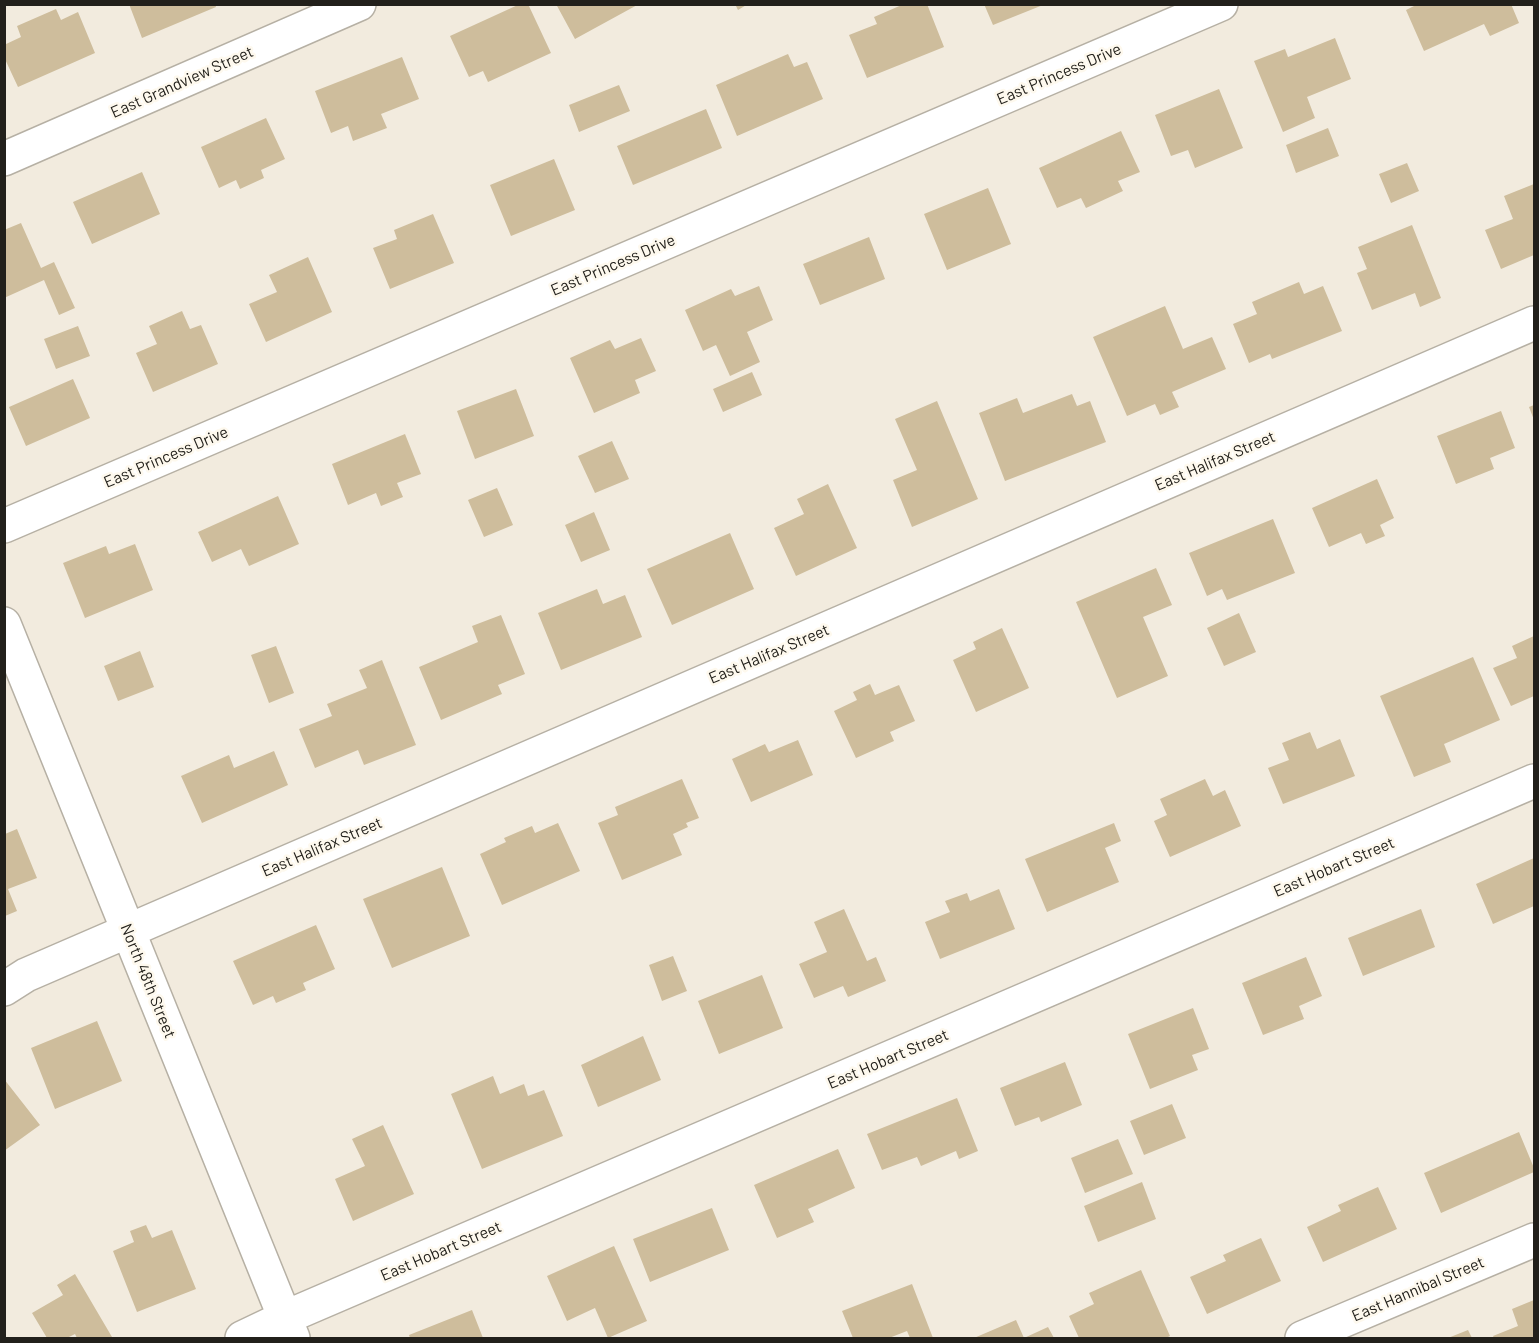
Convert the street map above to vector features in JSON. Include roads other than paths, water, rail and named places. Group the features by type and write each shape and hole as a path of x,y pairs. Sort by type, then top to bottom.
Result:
{"street":[{"name":"East Grandview Street","path":"4,159 359,4"},
{"name":"East Princess Drive","path":"4,526 1221,4"},
{"name":"East Halifax Street","path":"4,989 26,975 1534,323"},
{"name":"North 48th Street","path":"4,624 288,1328"},
{"name":"East Hobart Street","path":"242,1338 288,1328 1534,781"},
{"name":"East Hannibal Street","path":"1302,1338 1534,1240"}]}
